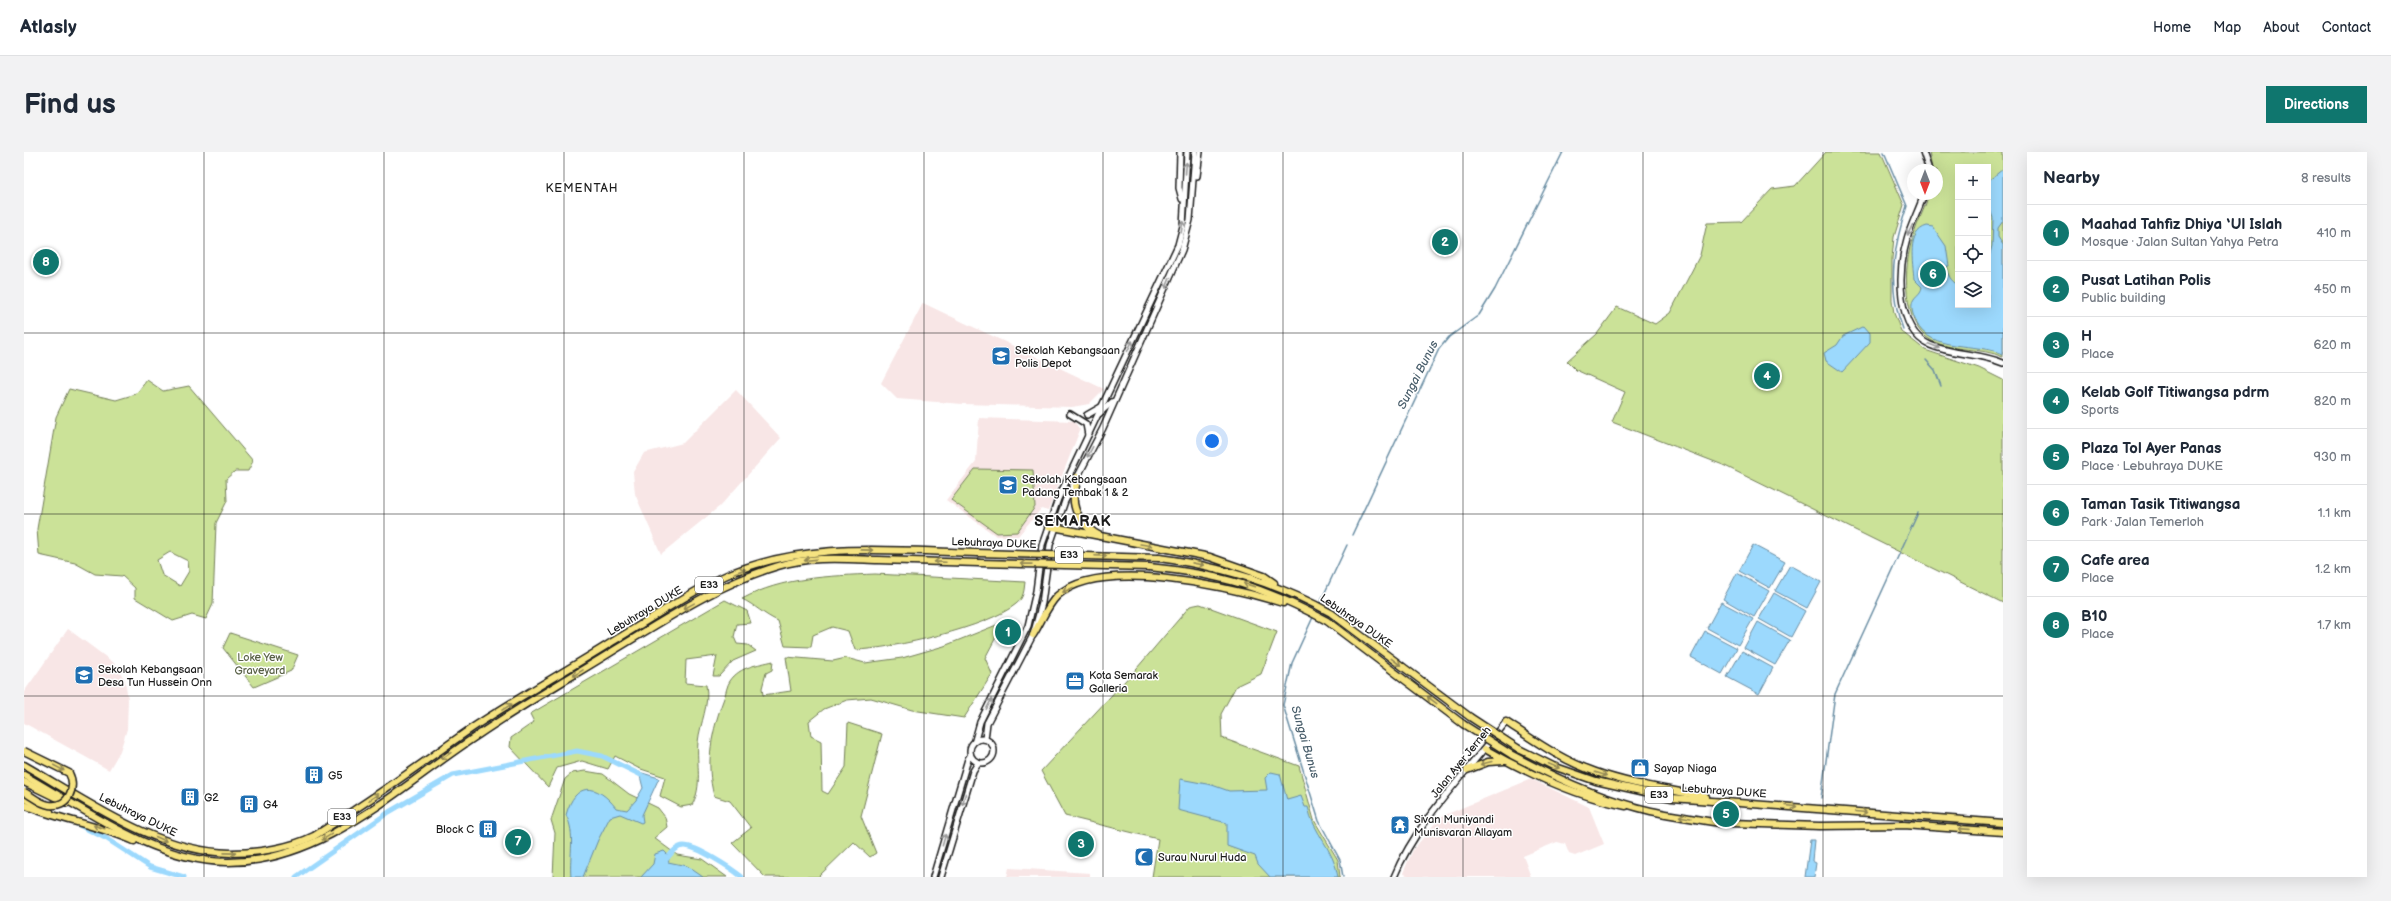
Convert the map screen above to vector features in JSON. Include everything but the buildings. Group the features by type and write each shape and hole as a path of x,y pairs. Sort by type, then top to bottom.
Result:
{"highway":[{"path":"1077,477 1074,500 1077,514 1085,525 1105,538"},
{"path":"1048,526 1210,557 1264,576 1286,590"},
{"name":"Lebuhraya DUKE","path":"24,765 132,826 161,840 191,849 248,852 290,844 313,836 400,780 474,727 669,608 727,575 779,558 806,552 833,550 978,552 1159,558 1216,567 1286,590 1331,613 1470,717 1519,749 1553,766 1596,781 1672,798 1728,801 2003,823"},
{"name":"Lebuhraya DUKE","path":"24,775 134,837 175,855 226,862 273,858 311,845 352,822 478,734 673,614 731,582 780,565 835,558 1149,567 1220,577 1248,585 1311,612 1327,621 1463,724 1512,755 1540,770 1598,793 1650,811 1720,822"},
{"path":"1033,635 1052,602 1065,590 1111,578 1150,577 1175,579 1250,593 1298,607"},
{"path":"1506,722 1569,761 1595,772 1665,790 1728,801"},
{"path":"24,748 46,762"},
{"path":"1485,749 1506,761 1599,801 1650,811"},
{"path":"24,751 69,774 73,780 70,796 58,805 51,805 24,792"},
{"path":"1467,770 1488,762 1506,761"},
{"path":"24,782 58,800 89,811"},
{"path":"24,798 68,819"},
{"path":"24,805 54,818 68,819 101,827 149,848 175,855"},
{"path":"1731,823 1820,826 1904,825 2003,832"}],"main road":[{"path":"1180,152 1179,188 1183,204"},
{"path":"933,877 970,756 970,746 975,740 980,722 1028,626 1034,604 1042,546 1048,526 1061,494 1178,245 1183,226 1187,152"},
{"path":"985,739 987,723 1033,635 1042,603 1050,545 1056,528 1077,477 1103,428 1182,250 1190,220 1195,152"},
{"path":"1192,194 1196,186 1200,152"},
{"path":"1923,152 1927,164"},
{"path":"1922,200 1916,218 1908,234 1904,253 1903,294 1908,321 1917,336 1928,344 1945,350 1981,355 2003,363"},
{"path":"1098,415 1117,397"},
{"path":"1087,415 1102,406"},
{"path":"1070,414 1086,424 1088,438"},
{"path":"1098,415 1103,428"},
{"name":"Jalan Ayer Jerneh","path":"1394,877 1408,848 1467,770 1506,722"},
{"path":"970,756 978,763 987,762 994,755 993,745 985,739 975,740"},
{"path":"941,877 973,771 978,763"}],"shaded area":[{"path":"923,303 1104,389 1089,404 1072,407 963,404 897,399 881,383"},
{"path":"736,390 781,438 720,506 661,554 635,494 633,472 644,453 683,443"},
{"name":"Sekolah Kebangsaan Padang Tembak 1 & 2","path":"979,418 1074,421 1080,430 1048,511 1041,509 1018,536 996,536 946,500 976,462"},
{"path":"68,629 114,663 125,680 128,699 127,729 120,751 109,770 24,723 24,692"},
{"path":"1531,779 1589,807 1604,844 1575,856 1569,854 1565,844 1557,842 1523,856 1531,877 1410,877 1403,873 1413,850 1440,817"},
{"path":"1009,868 1090,873 1090,877 1007,877"}],"green space":[{"path":"1826,152 1881,152 1904,205 1894,237 1892,259 1892,300 1894,313 1901,331 1925,350 1979,368 2003,380 2003,603 1723,465 1612,422 1625,392 1576,370 1567,361 1597,334 1617,307 1655,324 1670,313 1700,255 1707,223 1741,222 1772,189 1795,186"},
{"path":"1929,152 2003,152 2003,357 1986,352 1949,347 1932,341 1922,333 1915,322 1907,294 1907,263 1915,231 1927,200 1943,200 1943,164 1931,164"},
{"path":"147,380 163,391 189,386 253,461 248,471 235,471 226,479 227,501 216,523 213,604 206,619 192,615 173,621 135,598 135,588 122,576 95,574 75,563 39,555 37,529 56,417 69,389 116,400 136,394","holes":["170,552 188,561 189,571 180,586 162,575 157,560"]},
{"path":"975,469 1033,470 1035,507 1017,532 997,533 951,500"},
{"path":"875,574 1025,582 1023,594 1019,602 1003,613 985,621 915,641 892,646 855,650 848,631 832,627 813,635 811,647 785,646 778,621 742,599 774,586 790,582 824,577"},
{"path":"725,600 747,611 751,623 737,624 734,637 737,644 748,645 756,651 733,661 719,676 713,676 717,656 686,660 685,683 706,685 707,692 706,706 698,742 698,783 692,805 681,807 660,796 665,777 638,768 615,756 608,769 582,761 557,768 548,787 510,747 511,738 534,722 530,714"},
{"path":"1200,604 1277,632 1261,674 1236,686 1221,714 1222,738 1299,766 1314,820 1338,860 1340,877 1152,877 1158,839 1065,816 1041,771 1137,668 1190,606"},
{"path":"1004,622 985,658 992,674 964,718 912,710 871,698 847,700 824,709 809,721 811,736 821,741 822,791 828,794 846,767 848,723 882,734 861,816 876,853 870,857 854,842 818,877 765,877 732,843 751,828 730,801 714,796 711,784 710,759 716,722 727,687 734,676 744,669 773,661 772,670 766,673 762,688 763,695 791,691 786,657 833,661 846,658 865,663 902,658 944,646"},
{"name":"Loke Yew Graveyard","path":"230,633 298,655 291,671 254,687 223,648"},
{"path":"585,771 603,774 629,794 658,808 665,817 667,827 654,838 677,855 702,859 727,877 553,877 555,833 551,820 565,779 572,773"}],"water":[{"path":"2003,169 2003,221 1998,228 1998,237 2003,245 2003,354 1992,350 1943,343 1932,338 1923,332 1916,322 1912,306 1915,297 1920,292 1922,287 1914,279 1912,256 1913,241 1920,229 1927,226 1933,227 1946,246 1949,266 1947,266 1948,272 1951,280 1955,283 1955,308 1991,308 1991,250 1993,218 1991,212 1991,179"},
{"path":"1864,326 1870,333 1870,342 1842,372 1826,361 1824,353 1837,345 1843,336"},
{"path":"1753,545 1785,562 1770,588 1739,571"},
{"path":"1790,565 1821,582 1807,608 1775,591"},
{"path":"1737,573 1769,591 1754,617 1723,599"},
{"path":"1774,593 1805,611 1791,637 1759,619"},
{"path":"1721,602 1753,619 1738,645 1707,628"},
{"path":"1758,622 1790,640 1775,665 1744,648"},
{"path":"1705,631 1737,648 1722,674 1691,657"},
{"path":"1742,651 1773,668 1759,694 1727,677"},
{"path":"639,772 659,778 642,815 643,822 641,823 620,814 610,817 598,840 583,877 571,877 571,830 566,815 575,796 581,791 587,789 594,790 609,800 616,808 627,810 636,800 643,788"},
{"path":"1271,772 1280,774 1287,800 1301,796 1305,807 1308,807 1314,825 1328,849 1336,867 1338,877 1270,877 1258,864 1255,856 1227,846 1227,823 1178,810 1180,779 1212,785 1229,791 1267,790 1265,778"},
{"path":"1810,840 1814,840 1812,861 1816,863 1814,877 1805,877"},
{"path":"664,851 670,857 668,862 687,866 703,877 641,877 653,864 655,854"}],"waterway":[{"name":"Sungai Bunus","path":"1352,535 1439,349 1449,337 1479,315 1495,289 1563,152"},
{"path":"1884,152 1907,206 1898,237 1894,268 1895,298 1903,329"},
{"path":"1926,360 1935,370 1941,386"},
{"path":"1821,798 1835,694 1918,513"},
{"name":"Sungai Bunus","path":"1319,605 1347,545"},
{"name":"Sungai Bunus","path":"1314,615 1292,663 1283,705 1319,821 1340,860 1343,877"},
{"path":"296,877 389,812 453,775 577,751 602,756 645,777"},
{"path":"77,824 107,839 150,867 184,877"},
{"path":"665,861 673,851 681,846 690,847 714,858 742,877"}],"tunnel":[{"path":"1720,823 1731,823"}],"place":[{"name":"Pusat Latihan Polis","path":"1445,242"},
{"name":"B10","path":"46,262"},
{"name":"Taman Tasik Titiwangsa","path":"1933,274"},
{"name":"Sekolah Kebangsaan Polis Depot","path":"1001,356"},
{"name":"Kelab Golf Titiwangsa pdrm","path":"1767,376"},
{"name":"Sekolah Kebangsaan Padang Tembak 1 & 2","path":"1008,485"},
{"name":"Maahad Tahfiz Dhiya ‘Ul Islah","path":"1008,632"},
{"name":"Sekolah Kebangsaan Desa Tun Hussein Onn","path":"84,675"},
{"name":"Kota Semarak Galleria","path":"1075,681"},
{"name":"Sayap Niaga","path":"1640,768"},
{"name":"G5","path":"314,775"},
{"name":"G2","path":"190,797"},
{"name":"G4","path":"249,804"},
{"name":"Plaza Tol Ayer Panas","path":"1726,814"},
{"name":"Sivan Muniyandi Munisvaran Allayam","path":"1400,825"},
{"name":"Block C","path":"488,829"},
{"name":"Cafe area","path":"518,842"},
{"name":"H","path":"1081,844"},
{"name":"Surau Nurul Huda","path":"1144,857"}],"district":[{"name":"KEMENTAH","path":"582,188"},
{"name":"SEMARAK","path":"1073,521"}]}
